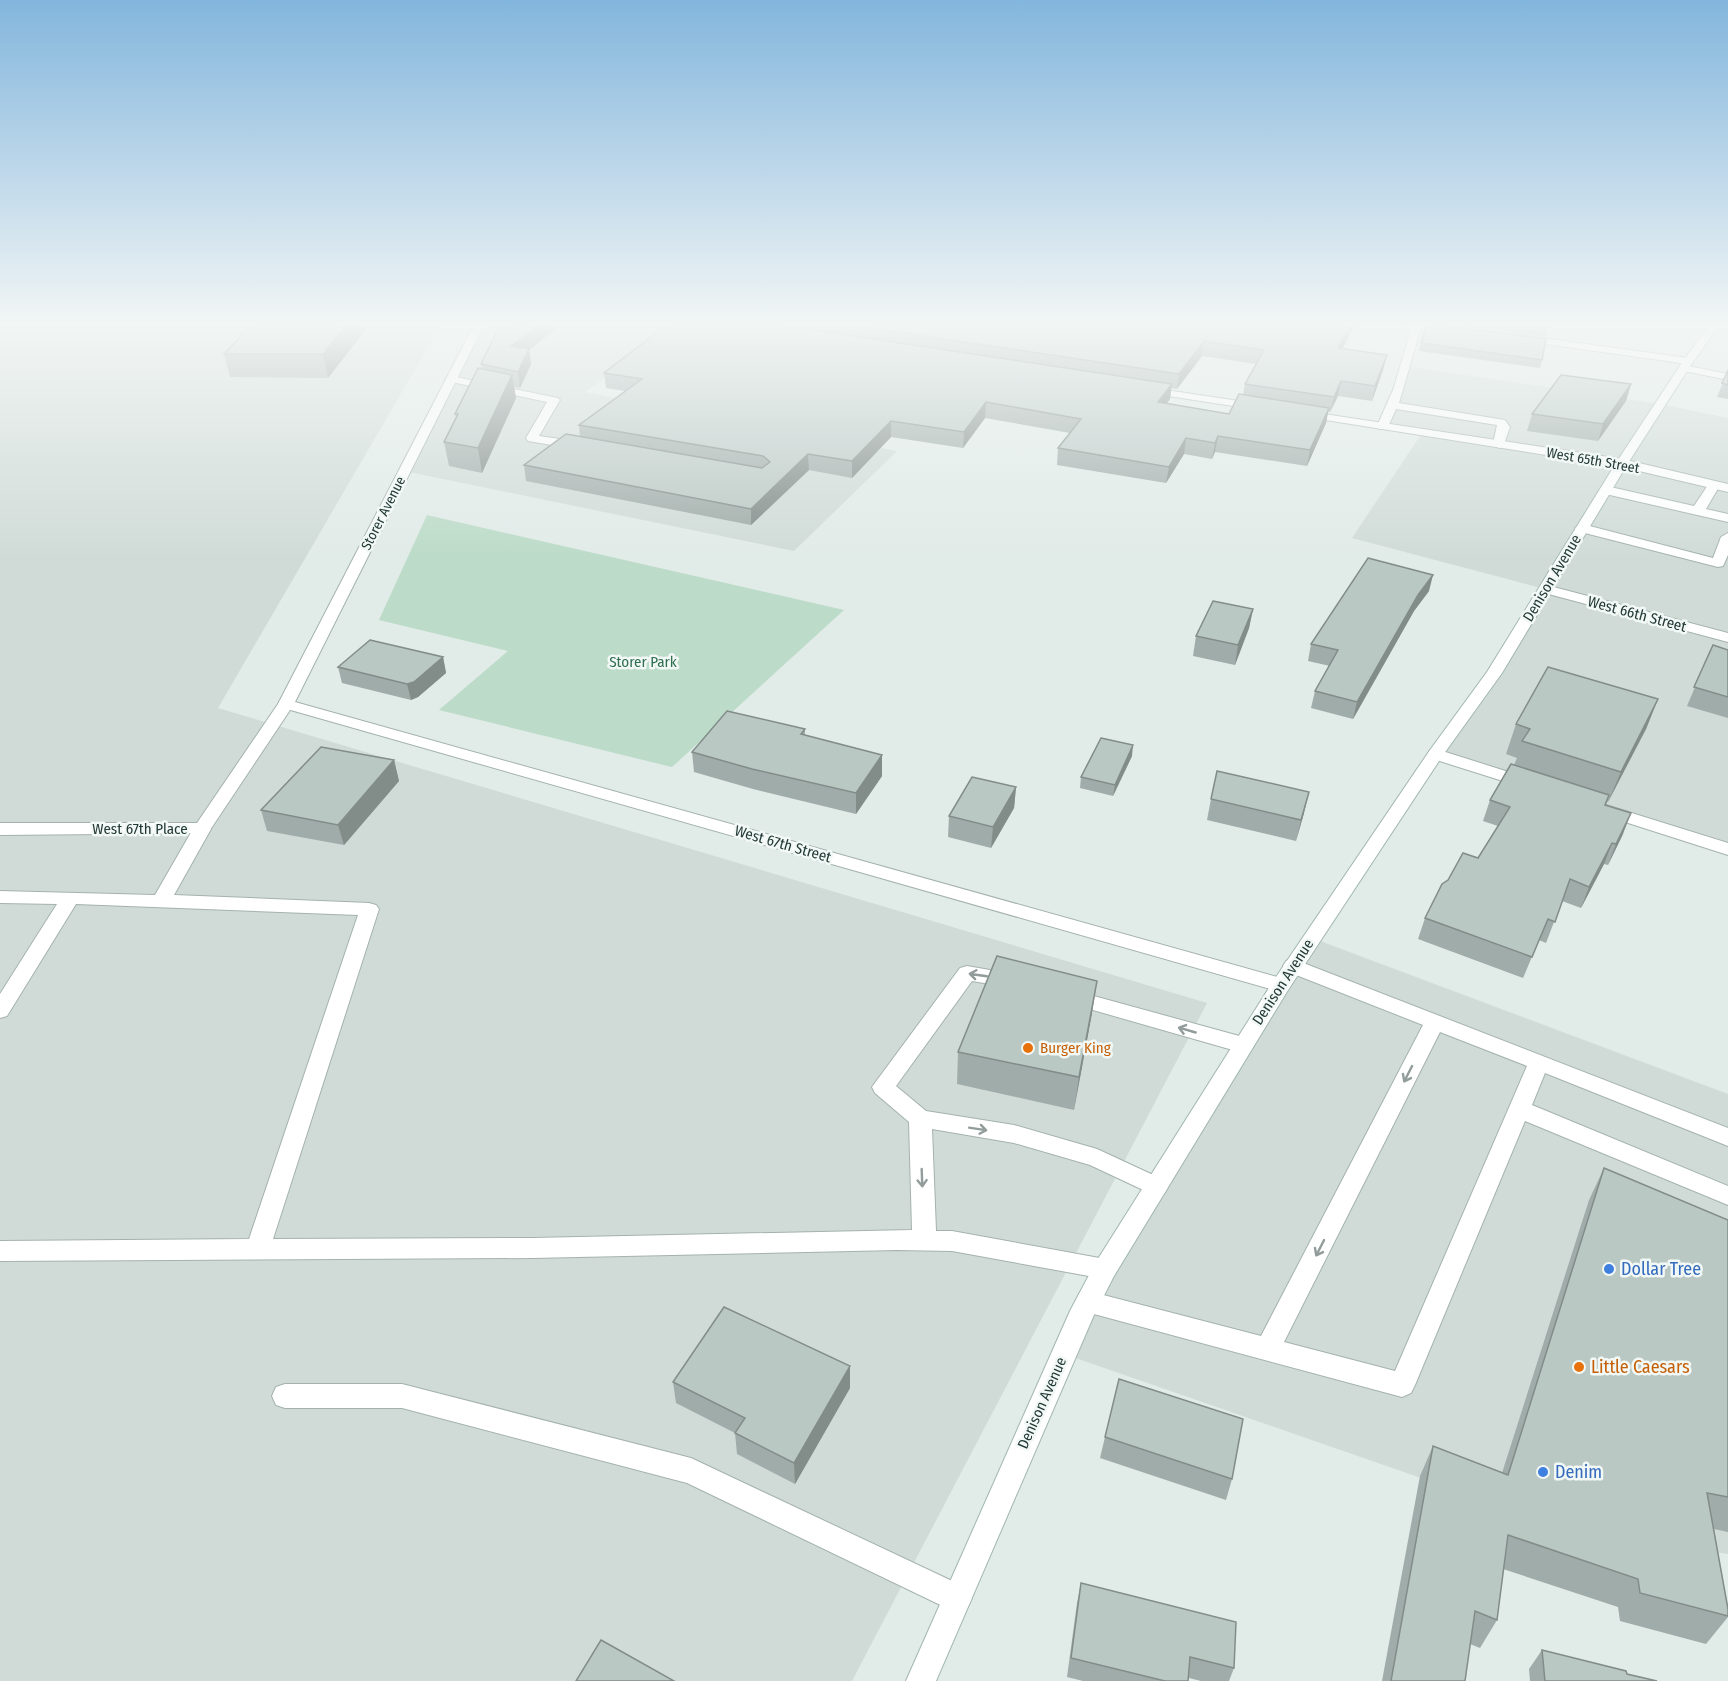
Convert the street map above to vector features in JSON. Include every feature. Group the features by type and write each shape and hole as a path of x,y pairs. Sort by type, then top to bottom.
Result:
{"street":[{"name":"Storer Avenue","path":"286,704 440,401"},
{"path":"553,401 532,438 590,448"},
{"path":"1219,401 1267,409"},
{"path":"1383,426 1394,401"},
{"name":"Denison Avenue","path":"921,1681 1088,1302 1105,1269 1287,975 1436,754 1494,673 1661,401"},
{"path":"1392,405 1501,422 1504,427 1499,444"},
{"name":"West 65th Street","path":"1290,412 1622,463 1728,488"},
{"path":"1692,512 1714,485"},
{"path":"1606,490 1721,519"},
{"path":"1582,528 1718,563 1724,557 1728,537"},
{"path":"1643,544 1652,530"},
{"path":"1666,550 1675,535"},
{"path":"1701,559 1708,543"},
{"name":"West 66th Street","path":"1546,589 1728,638"},
{"name":"West 67th Place","path":"0,830 202,829 286,704"},
{"name":"West 67th Street","path":"286,704 1287,975 1435,1022 1728,1137"},
{"path":"1436,754 1540,788"},
{"path":"1584,803 1728,849"},
{"path":"161,901 202,829"},
{"path":"0,897 369,909 258,1249"},
{"path":"0,1011 70,898"},
{"path":"1030,986 967,973 883,1087 921,1119 1014,1134 1086,1155 1156,1187"},
{"path":"1053,992 1243,1045"},
{"path":"1268,1349 1435,1022"},
{"path":"1088,1302 1402,1385 1539,1062"},
{"path":"1519,1109 1728,1196"},
{"path":"921,1119 924,1240"},
{"path":"0,1251 520,1248 924,1240 952,1241 1105,1269"},
{"path":"285,1396 402,1396 691,1472 957,1598"}],"shaded area":[{"path":"0,401 396,401 218,708 1207,1003 852,1681 0,1681"},
{"path":"440,401 635,401 897,451 794,551 404,471"},
{"path":"1392,401 1643,401 1728,418 1728,849 1436,754 1545,589 1352,538 1422,433 1383,426"},
{"path":"1312,938 1728,1094 1728,1554 1571,1530 1064,1354"}],"green space":[{"name":"Storer Park","path":"427,515 844,610 672,767 439,710 508,651 379,620"}],"building":[{"path":"461,401 500,401 478,448 444,442 458,414 455,414"},
{"path":"611,401 1158,401 1229,414 1235,401 1287,401 1329,408 1310,450 1218,436 1215,443 1186,438 1169,467 1058,448 1081,419 986,402 964,432 891,421 852,461 808,454 751,509 524,465 566,434 762,468 770,462 763,456 579,425"},
{"path":"1541,401 1619,401 1603,424 1532,414"},
{"path":"1368,558 1433,575 1418,595 1357,702 1315,691 1338,650 1311,644"},
{"path":"1213,601 1253,609 1238,645 1196,636"},
{"path":"370,640 443,657 414,682 407,684 338,667"},
{"path":"1713,645 1728,650 1728,697 1694,687"},
{"path":"1548,667 1658,699 1621,772 1522,741 1530,729 1516,724"},
{"path":"727,711 805,729 801,734 882,755 856,793 752,769 692,752"},
{"path":"1101,738 1133,745 1115,785 1081,777"},
{"path":"321,747 394,760 338,825 261,810"},
{"path":"1511,764 1609,795 1605,805 1631,813 1616,844 1612,843 1589,887 1570,879 1555,922 1548,919 1532,957 1425,918 1442,884 1448,880 1463,853 1478,858 1510,807 1490,800"},
{"path":"1217,771 1309,792 1301,820 1211,799"},
{"path":"972,777 1016,787 993,827 949,816"},
{"name":"Burger King","path":"997,956 1097,981 1079,1077 958,1052"},
{"path":"1604,1168 1728,1220 1728,1497 1707,1493 1728,1616 1640,1593 1638,1579 1508,1535 1497,1620 1475,1611 1465,1681 1391,1681 1433,1446 1508,1475"},
{"path":"724,1307 850,1366 794,1463 735,1433 745,1418 673,1382"},
{"path":"1119,1379 1243,1419 1232,1479 1105,1437"},
{"path":"1081,1583 1236,1622 1234,1668 1190,1657 1188,1681 1165,1681 1071,1658"},
{"path":"601,1640 674,1681 576,1681"},
{"path":"1542,1650 1626,1671 1627,1674 1657,1681 1545,1681"}],"place":[{"name":"Burger King","path":"1028,1048"},
{"name":"Dollar Tree","path":"1609,1269"},
{"name":"Little Caesars","path":"1579,1367"},
{"name":"Denim","path":"1543,1472"}]}
